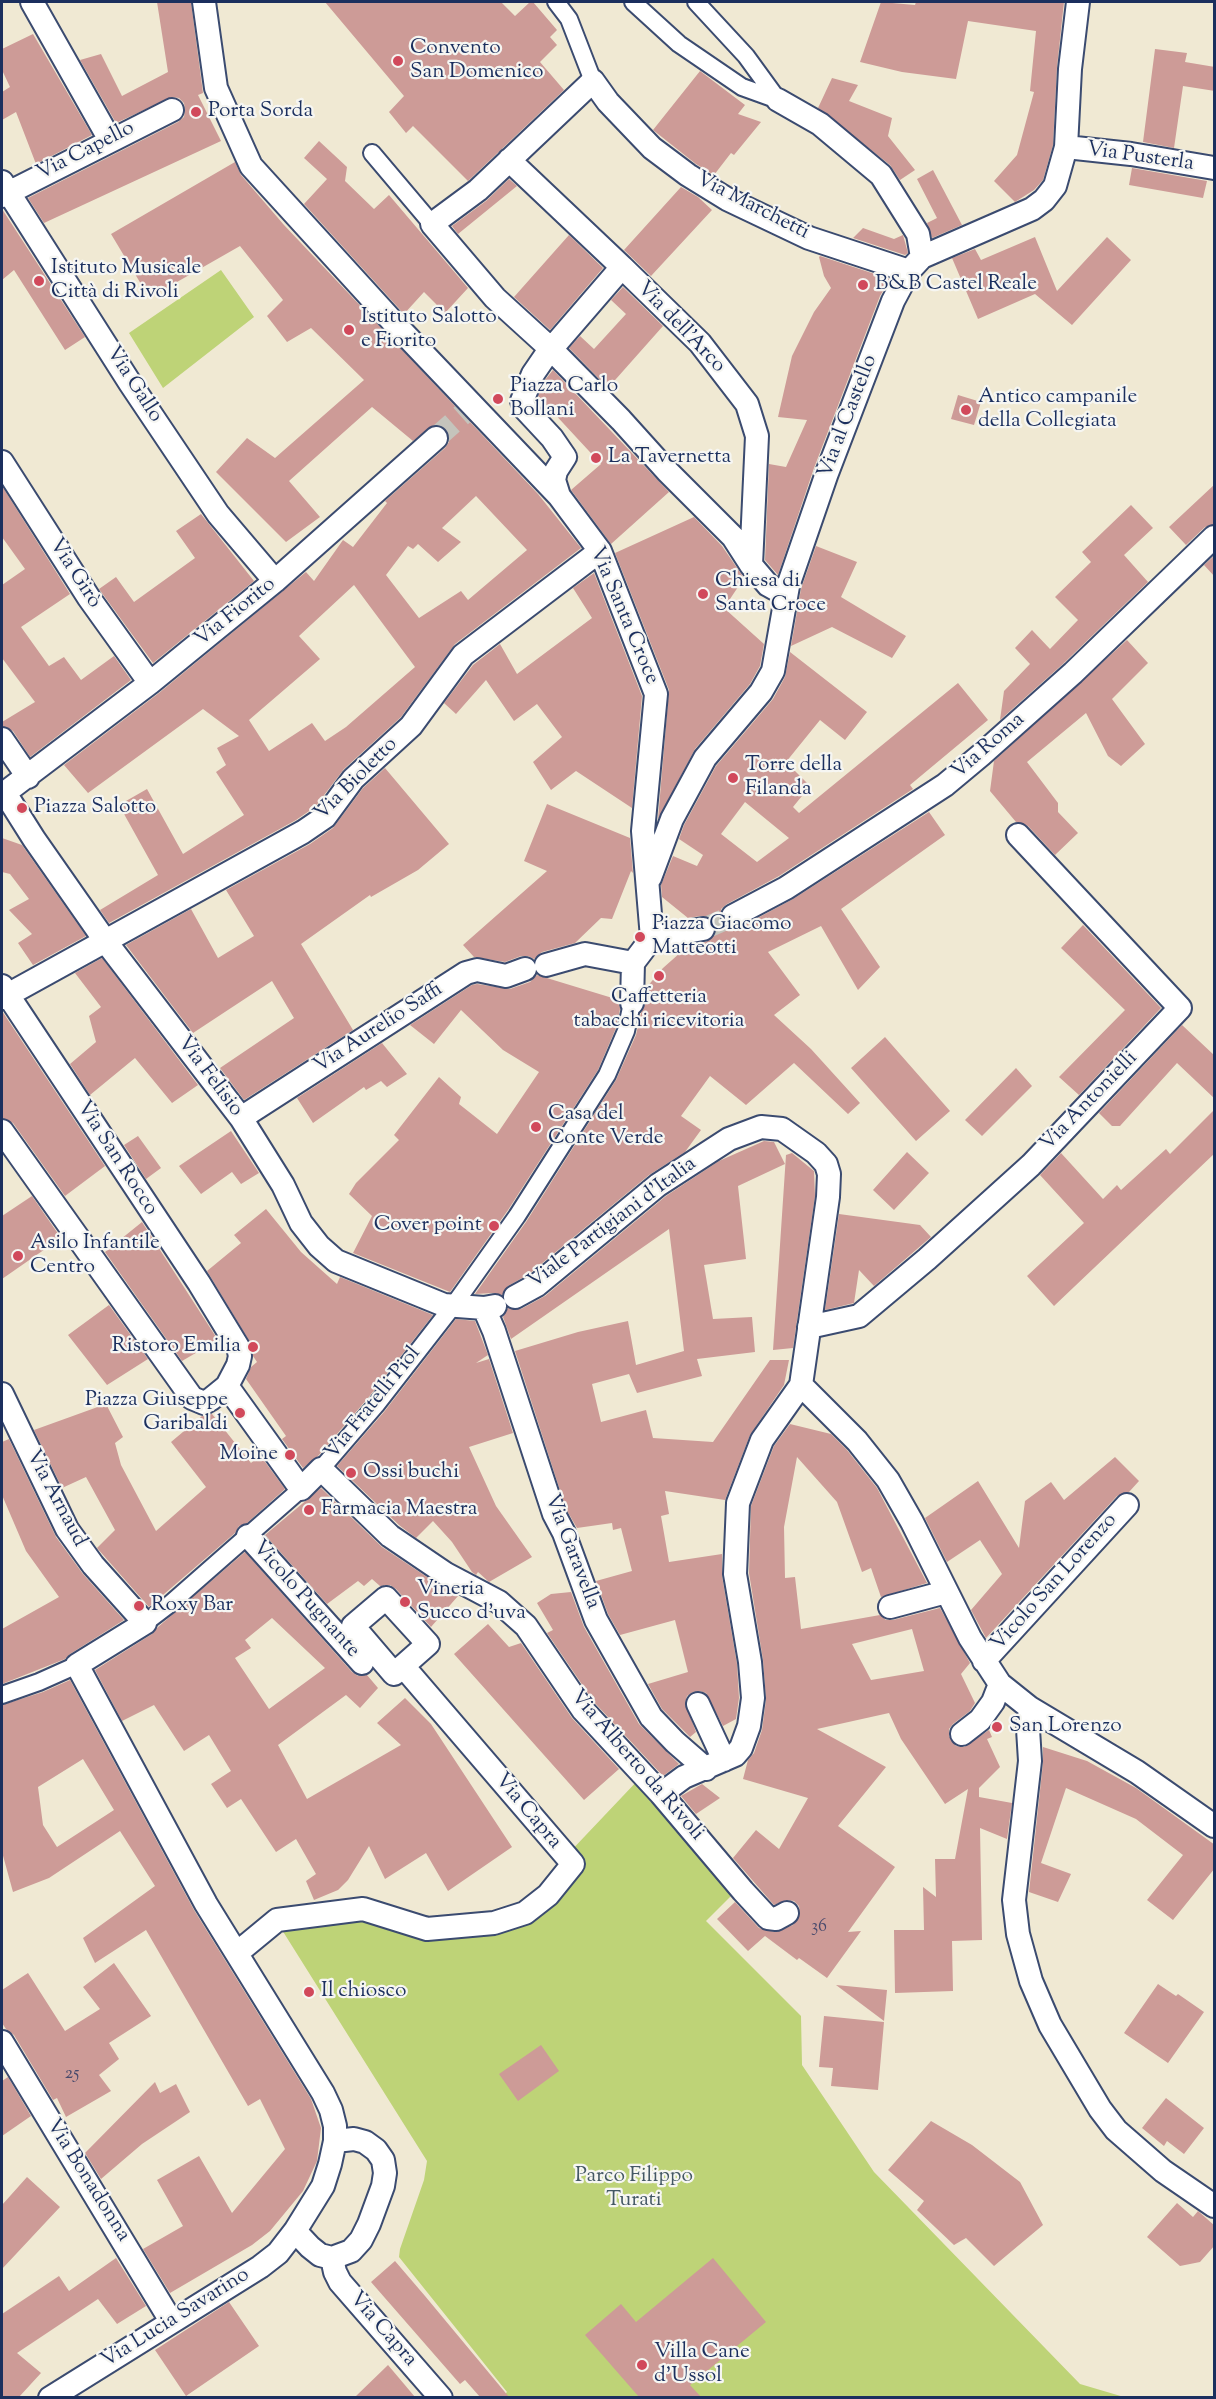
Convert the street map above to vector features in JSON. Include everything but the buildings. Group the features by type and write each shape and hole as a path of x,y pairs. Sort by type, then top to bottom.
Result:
{"street":[{"path":"32,2 110,140"},
{"path":"204,2 216,88 251,166 395,324 560,498"},
{"path":"432,224 477,190 593,81 568,19 556,2"},
{"path":"633,2 679,44 742,87 778,100 820,124 881,175 918,234 916,264 1032,209 1044,200 1055,186 1066,147 1070,69 1078,2"},
{"path":"696,2 747,56 778,100"},
{"name":"Via Marchetti","path":"593,81 608,102 652,148 688,175 727,199 809,238 916,264"},
{"name":"Via Capello","path":"4,190 172,110"},
{"name":"Via Pusterla","path":"1066,147 1131,154 1215,168"},
{"path":"372,153 495,298 551,349 733,537 751,565 768,585 786,595"},
{"name":"Via dell'Arco","path":"509,160 700,343 747,404 757,436 751,565"},
{"name":"Via Gallo","path":"4,190 218,514 275,581"},
{"name":"Via al Castello","path":"647,885 672,819 705,758 761,692 773,671 786,595 826,473 893,302 916,264"},
{"path":"560,498 554,480 556,471 565,457 552,438 525,409 522,401 533,374 551,349 622,267"},
{"name":"Via Fiorito","path":"28,777 150,683 275,581 436,438"},
{"name":"Via Girò","path":"2,462 89,598 150,683"},
{"name":"Via Santa Croce","path":"560,498 600,551 656,694 643,831 647,885"},
{"name":"Via Roma","path":"733,916 786,888 945,784 1073,673 1215,537"},
{"name":"Via Bioletto","path":"4,993 106,942 303,832 324,817 352,779 411,726 463,655 600,551"},
{"path":"2,739 28,777 3,794"},
{"name":"Via Felisio","path":"3,794 106,942 241,1118 283,1185 301,1223 336,1261 444,1305 453,1306"},
{"name":"Via Antonielli","path":"809,1327 859,1316 927,1259 1031,1165 1180,1008 1018,835"},
{"path":"632,1003 633,963 652,938 647,885"},
{"path":"652,938 703,929"},
{"name":"Via Aurelio Saffi","path":"241,1118 465,973 477,970 506,976 585,954 633,963"},
{"name":"Via San Rocco","path":"4,993 230,1333 240,1356 227,1386"},
{"name":"Via Fratelli Piol","path":"2,1695 77,1665 145,1623 248,1536 321,1469 376,1405 453,1306 517,1216 607,1075 626,1031 632,1003"},
{"name":"Viale Partigiani d'Italia","path":"498,1304 537,1285 658,1185 729,1139 761,1127 782,1129 803,1142 826,1164 829,1174 828,1197 801,1385"},
{"path":"2,1131 171,1370 197,1402 204,1403 227,1386 301,1489"},
{"path":"453,1306 498,1304"},
{"name":"Via Garavella","path":"498,1304 494,1331 554,1514 564,1533 596,1620 651,1717 675,1742 715,1764"},
{"path":"661,1794 684,1778 735,1755 741,1748 749,1726 753,1698 750,1662 735,1574 738,1503 762,1440 801,1385 856,1441 888,1480 912,1522 946,1592 984,1661 1000,1684 1030,1708 1137,1772 1215,1826"},
{"name":"Via Arnaud","path":"2,1394 67,1529 93,1565 145,1623"},
{"name":"Via Alberto da Rivoli","path":"321,1469 390,1536 446,1574 500,1602 526,1626 583,1710 661,1794 768,1918 776,1919 787,1913"},
{"name":"Vicolo San Lorenzo","path":"984,1661 1127,1504"},
{"name":"Vicolo Pugnante","path":"248,1536 362,1663"},
{"path":"890,1607 946,1592"},
{"path":"77,1665 206,1904 323,2093 335,2126 334,2141 354,2139 365,2142 376,2150 383,2160 385,2173 376,2206 361,2240 351,2251 332,2259 310,2247 295,2231"},
{"name":"Via Capra","path":"237,1953 277,1920 363,1909 426,1929 495,1923 525,1913 548,1895 573,1864 403,1666"},
{"path":"962,1734 980,1720 993,1702 1000,1684"},
{"path":"698,1704 715,1764"},
{"path":"1030,1708 1028,1729 1030,1761 1014,1900 1018,1934 1030,1981 1050,2025 1100,2109 1116,2130 1163,2171 1215,2206"},
{"name":"Via Bonadonna","path":"2,2042 171,2321"},
{"name":"Via Lucia Savarino","path":"50,2397 260,2267 278,2253 295,2231 323,2186 334,2141"},
{"name":"Via Capra","path":"332,2259 334,2272 340,2282 441,2397"}],"green space":[{"path":"221,270 254,317 163,388 129,333"},
{"name":"Parco Filippo Turati","path":"640,1778 736,1891 706,1921 801,2016 802,2065 874,2172 1080,2384 1124,2397 502,2397 507,2392 399,2257 424,2180 427,2161 277,1922 362,1911 427,1931 528,1915 567,1855"}],"tunnel":[{"path":"436,438 472,406"},
{"path":"703,929 733,916"}],"place":[{"name":"Convento San Domenico","path":"398,61"},
{"name":"Porta Sorda","path":"196,112"},
{"name":"Istituto Musicale Città di Rivoli","path":"39,281"},
{"name":"B&B Castel Reale","path":"863,285"},
{"name":"Istituto Salotto e Fiorito","path":"349,330"},
{"name":"Piazza Carlo Bollani","path":"498,399"},
{"name":"Antico campanile della Collegiata","path":"966,410"},
{"name":"La Tavernetta","path":"596,458"},
{"name":"Chiesa di Santa Croce","path":"703,594"},
{"name":"Torre della Filanda","path":"733,778"},
{"name":"Piazza Salotto","path":"22,808"},
{"name":"Piazza Giacomo Matteotti","path":"640,937"},
{"name":"Caffetteria tabacchi ricevitoria","path":"659,976"},
{"name":"Casa del Conte Verde","path":"536,1127"},
{"name":"Cover point","path":"494,1226"},
{"name":"Asilo Infantile Centro","path":"18,1256"},
{"name":"Ristoro Emilia","path":"253,1347"},
{"name":"Piazza Giuseppe Garibaldi","path":"240,1413"},
{"name":"Moine","path":"290,1455"},
{"name":"Ossi buchi","path":"351,1473"},
{"name":"Farmacia Maestra","path":"309,1510"},
{"name":"Vineria Succo d'uva","path":"405,1602"},
{"name":"Roxy Bar","path":"139,1606"},
{"name":"San Lorenzo","path":"997,1727"},
{"name":"Il chiosco","path":"309,1992"},
{"name":"Villa Cane d'Ussol","path":"642,2365"}]}
